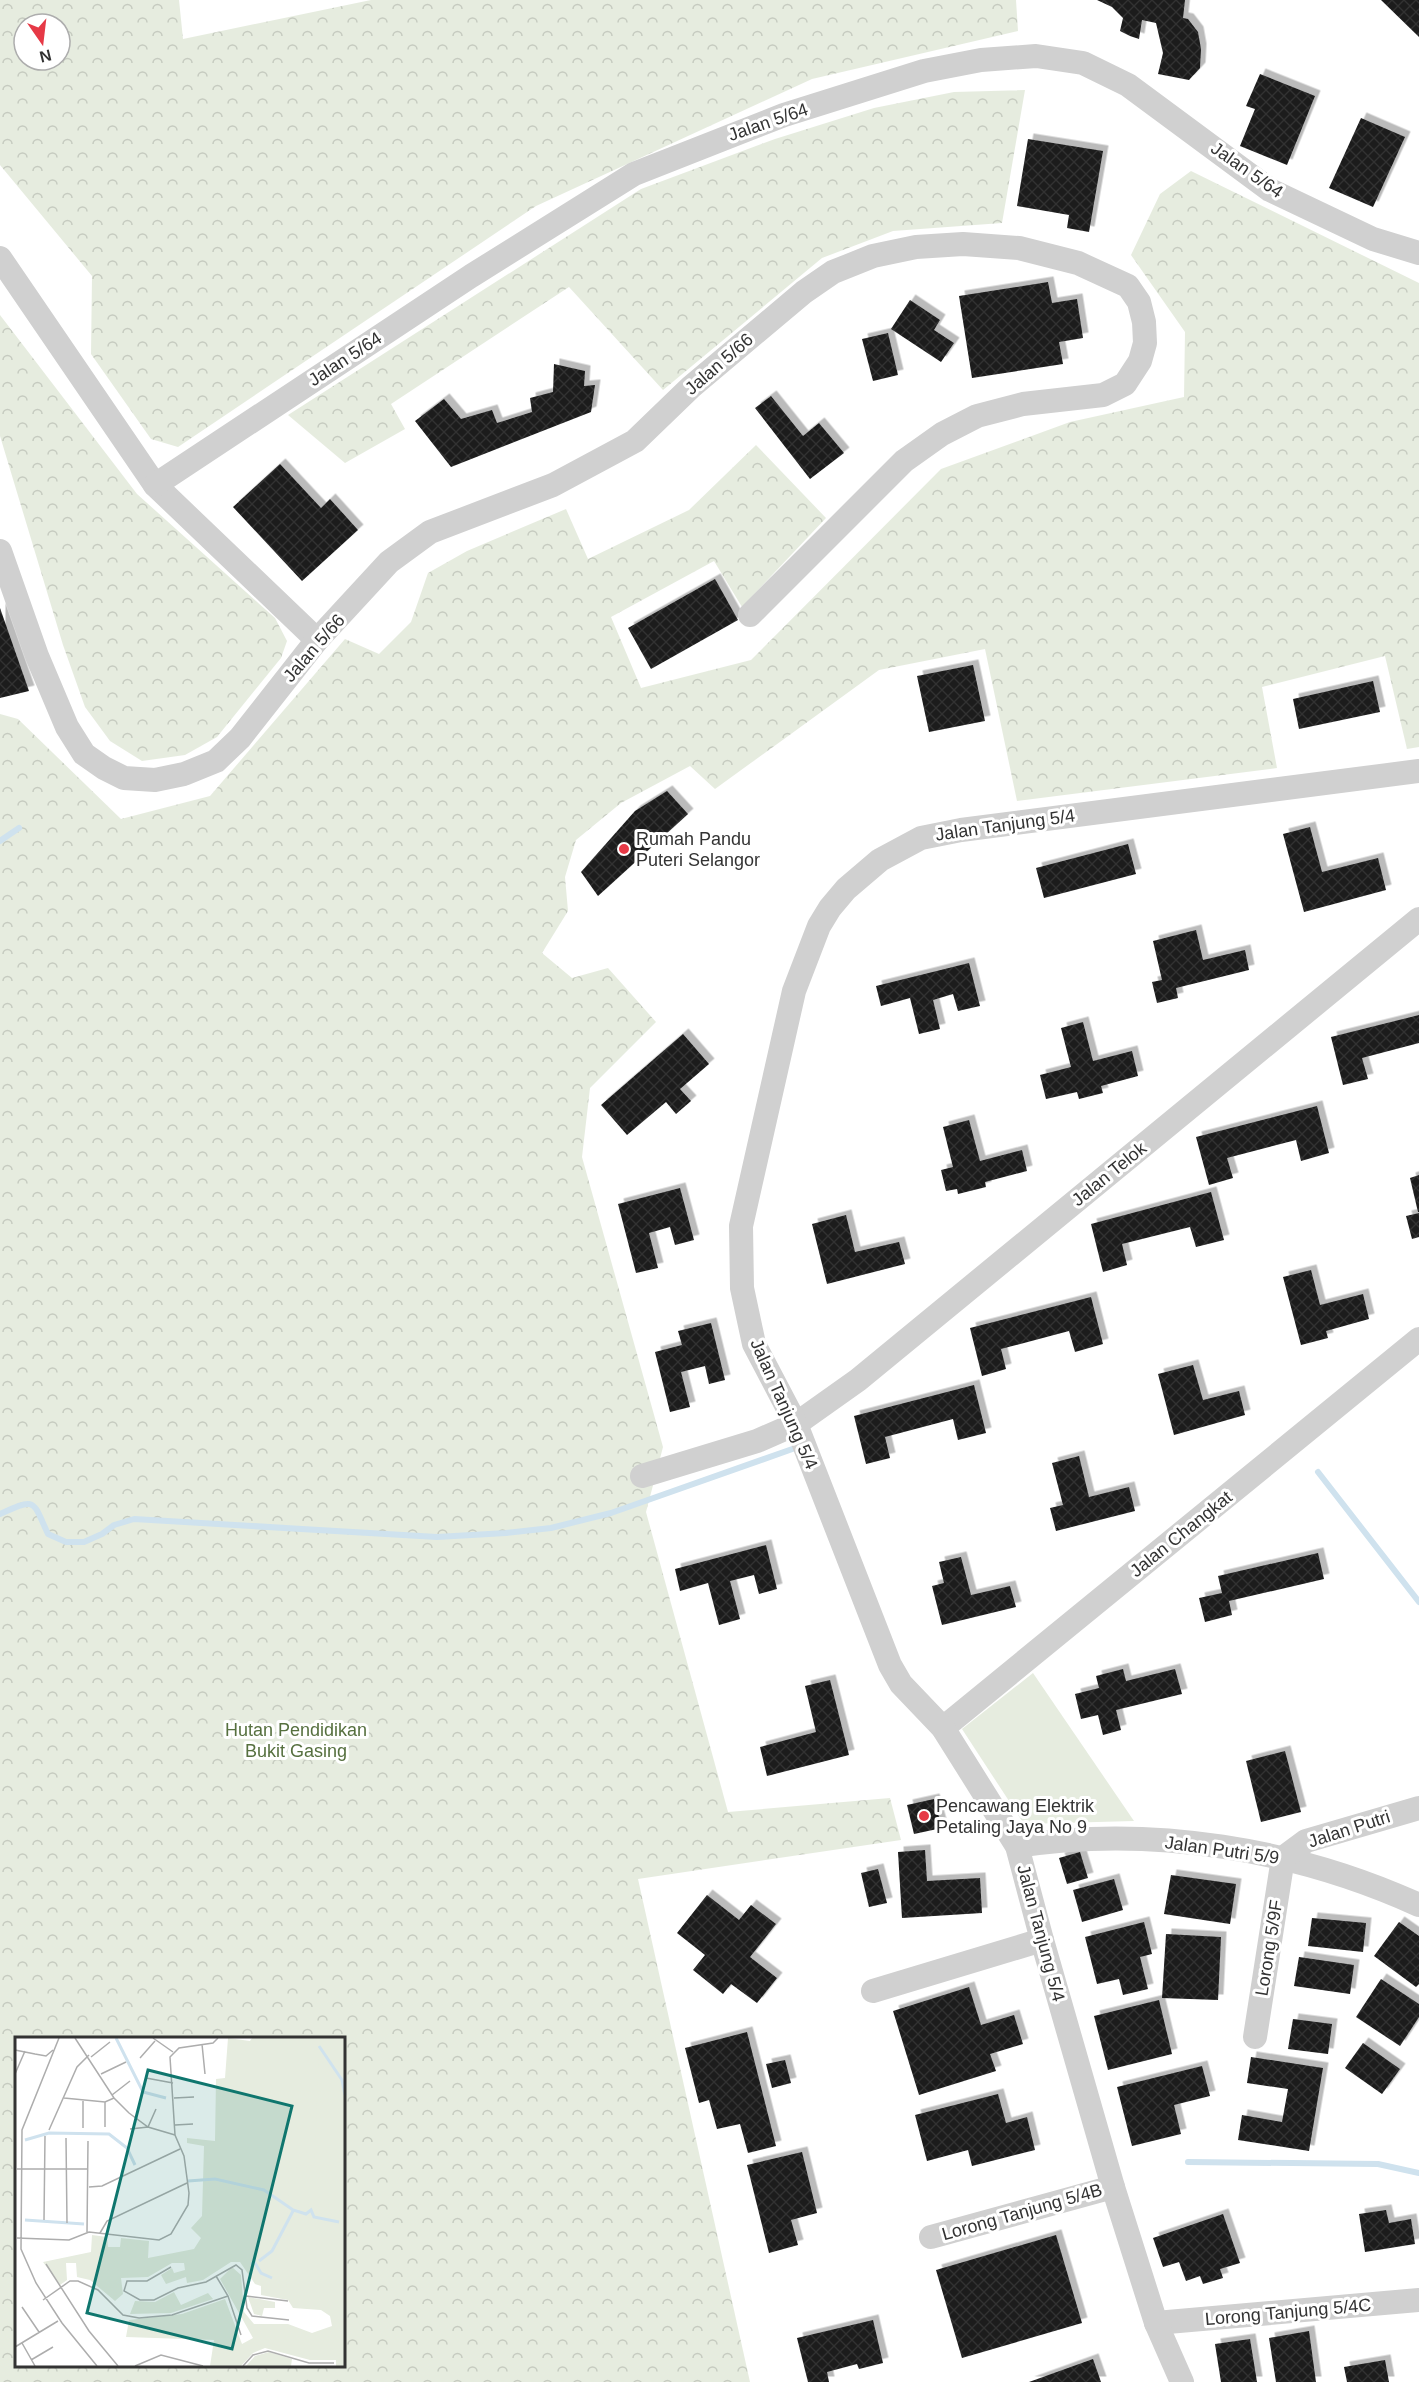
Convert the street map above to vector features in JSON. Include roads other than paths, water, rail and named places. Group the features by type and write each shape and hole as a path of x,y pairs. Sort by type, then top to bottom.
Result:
{"street":[{"name":"Jalan 5/64","path":"155,485 471,276 634,174 784,115 924,71 981,60 1036,56 1083,63 1128,85 1270,190 1373,239 1419,253"},
{"name":"Jalan 5/66","path":"0,551 37,656 68,726 84,754 124,778 155,780 184,774 216,761 240,738 317,639 389,562 430,532 553,484 635,441 691,387 804,292 833,272 873,256 916,247 963,244 1019,248 1039,253 1078,263 1128,286 1139,302 1144,322 1145,343 1140,361 1125,384 1103,395 1023,404 978,416 942,434 904,461 750,615"},
{"path":"0,258 155,485 317,639"},
{"name":"Jalan Tanjung 5/4","path":"1182,2382 1156,2323 1113,2187 1017,1846 943,1728 902,1684 890,1665 796,1424 754,1344 742,1288 741,1226 794,991 819,926 830,908 846,889 880,860 921,838 951,832 1419,771"},
{"name":"Jalan Telok","path":"642,1476 757,1441 796,1424 858,1380 1419,919"},
{"name":"Jalan Changkat","path":"943,1728 1419,1339"},
{"name":"Jalan Putri","path":"1283,1858 1306,1841 1419,1808"},
{"name":"Jalan Putri 5/9","path":"1017,1846 1053,1840 1114,1838 1186,1842 1283,1858 1380,1887 1419,1905"},
{"name":"Lorong 5/9F","path":"1255,2037 1283,1858"},
{"path":"873,1991 1042,1940"},
{"name":"Lorong Tanjung 5/4B","path":"931,2237 1113,2187"},
{"name":"Lorong Tanjung 5/4C","path":"1156,2323 1419,2300"}],"waterway":[{"path":"0,841 19,828"},
{"path":"0,1514 21,1505 32,1505 36,1508 48,1534 66,1542 84,1542 102,1534 114,1525 134,1519 437,1537 506,1533 551,1528 611,1513 798,1447"},
{"path":"1318,1472 1419,1602"},
{"path":"1188,2162 1378,2164 1419,2173"}],"place":[{"name":"Rumah Pandu Puteri Selangor","path":"624,849"},
{"name":"Pencawang Elektrik Petaling Jaya No 9","path":"924,1816"}],"park label":[{"name":"Hutan Pendidikan Bukit Gasing","path":"296,1740"}]}
